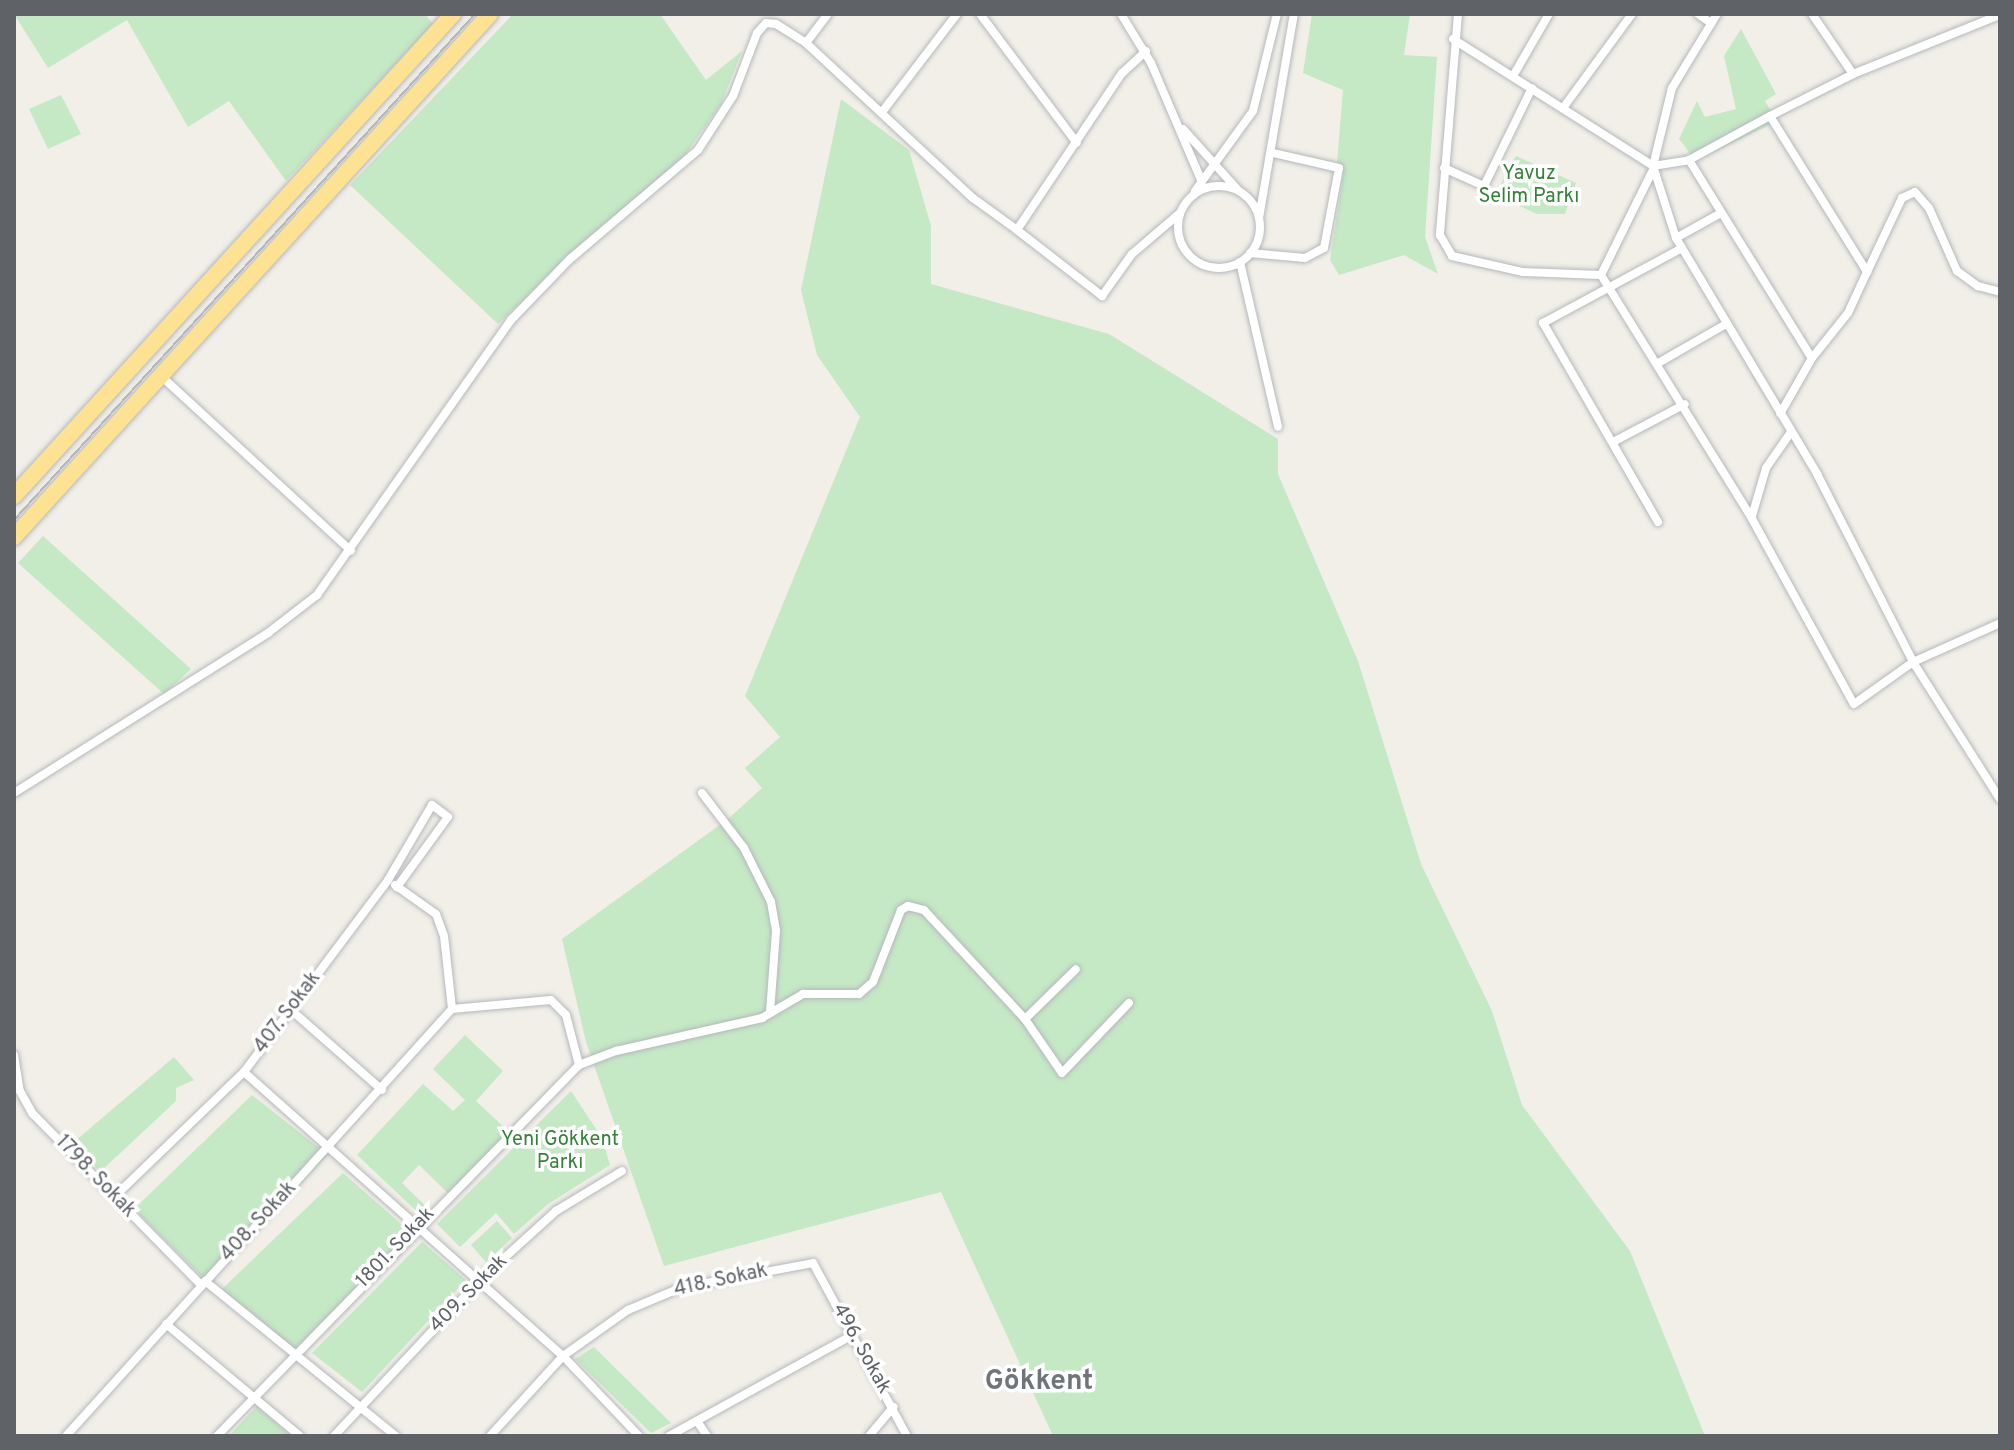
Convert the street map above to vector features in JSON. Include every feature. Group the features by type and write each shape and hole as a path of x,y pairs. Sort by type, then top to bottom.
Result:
{"highway":[{"path":"14,496 453,14"},
{"path":"14,537 490,14"}],"street":[{"path":"806,43 828,14"},
{"path":"882,112 957,14"},
{"path":"980,14 1077,143"},
{"path":"1121,14 1146,51 1181,127 1203,185"},
{"path":"14,793 282,624 326,585 511,320 550,278 704,142 733,96 759,29 773,23 806,43 973,198 1102,296 1132,254 1180,213 1203,185 1216,161 1239,135 1258,98 1277,14"},
{"path":"1180,213 1180,241 1192,258 1212,267 1240,262 1250,253 1273,153 1294,14"},
{"path":"1458,14 1453,39 1440,235 1452,256 1523,272 1601,275 1685,404 1854,704 1913,662 2000,623"},
{"path":"1513,76 1549,14"},
{"path":"1563,108 1632,14"},
{"path":"1698,14 1711,23"},
{"path":"1601,275 1653,169 1672,88 1717,14"},
{"path":"1812,14 1853,74"},
{"path":"1653,169 1689,160 1853,74 2000,15"},
{"path":"1453,39 1653,169 1676,238 1851,535 1913,662 2000,799"},
{"path":"1017,230 1122,73 1146,51"},
{"path":"1444,168 1484,186 1532,88"},
{"path":"1770,116 1867,272"},
{"path":"1181,127 1216,161 1259,219"},
{"path":"1250,253 1305,258 1324,248 1339,168 1273,153"},
{"path":"1689,160 1812,358"},
{"path":"1203,185 1239,191"},
{"path":"1780,414 1812,358 1848,313 1902,198 1915,192 1929,208 1957,271 1978,286 2000,292"},
{"path":"1676,238 1721,213"},
{"path":"1658,522 1543,323 1682,248"},
{"path":"1240,262 1278,427"},
{"path":"1660,362 1726,324"},
{"path":"161,376 351,551"},
{"path":"1613,442 1685,404"},
{"path":"1751,517 1766,468 1791,432"},
{"path":"702,793 744,848 771,902 776,931 770,1012"},
{"name":"407. Sokak","path":"114,1197 244,1072 388,880 432,805 448,817 397,887"},
{"path":"388,880 436,914 444,936 452,1009 551,1000 566,1015 579,1065 616,1051 762,1018 810,992 863,992 873,982 901,910 915,905 1025,1019 1062,1073 1129,1003"},
{"path":"1025,1019 1076,969"},
{"name":"408. Sokak","path":"66,1436 452,1009"},
{"path":"291,1010 382,1090"},
{"name":"1798. Sokak","path":"14,1055 29,1108 114,1197 203,1283 396,1436"},
{"name":"1801. Sokak","path":"217,1436 419,1224 579,1065"},
{"path":"244,1072 331,1144 563,1356 639,1436"},
{"name":"409. Sokak","path":"334,1436 480,1280 556,1211 622,1171"},
{"name":"496. Sokak","path":"813,1263 907,1436"},
{"name":"418. Sokak","path":"490,1436 563,1356 655,1296 813,1263"},
{"path":"166,1324 300,1436"},
{"path":"669,1436 853,1335"},
{"path":"869,1436 893,1407"},
{"path":"697,1421 707,1436"}],"green space":[{"path":"14,14 425,14 433,24 286,181 229,101 188,127 127,20 48,68"},
{"path":"513,14 660,14 706,80 742,51 721,104 680,162 577,248 498,324 350,185"},
{"path":"1312,14 1410,14 1404,55 1437,57 1425,237 1438,274 1404,255 1339,275 1330,260 1343,175 1337,163 1343,90 1303,73"},
{"path":"1741,29 1776,94 1765,101 1777,121 1696,161 1679,139 1697,101 1705,117 1736,109 1724,56"},
{"path":"61,95 81,134 48,149 29,109"},
{"path":"841,99 909,150 931,226 931,284 1109,334 1278,439 1278,474 1358,661 1421,864 1492,1011 1522,1105 1630,1251 1705,1436 1053,1436 941,1192 664,1266 586,1042 562,939 728,819 762,788 745,768 780,737 745,696 860,417 817,355 801,290"},
{"name":"Yavuz Selim Parkı","path":"1516,156 1576,183 1565,214 1537,214 1495,195"},
{"path":"43,536 191,669 164,694 18,563"},
{"path":"465,1035 503,1071 476,1101 512,1135 453,1198 419,1165 402,1183 436,1216 429,1223 357,1155 423,1084 453,1111 465,1100 433,1069"},
{"path":"174,1057 194,1080 176,1088 176,1101 100,1172 75,1141"},
{"name":"Yeni Gökkent Parkı","path":"571,1091 602,1138 610,1165 548,1204 514,1234 496,1213 460,1247 437,1224"},
{"path":"252,1095 328,1155 206,1281 134,1209"},
{"path":"343,1173 417,1238 301,1355 222,1289"},
{"path":"497,1221 512,1238 486,1262 471,1245"},
{"path":"422,1242 466,1280 362,1392 312,1353"},
{"path":"594,1347 671,1423 651,1433 575,1359"},
{"path":"257,1406 291,1436 229,1436"}],"tram line":[{"path":"14,520 475,14"}],"district":[{"name":"Gökkent","path":"1039,1382"}]}
